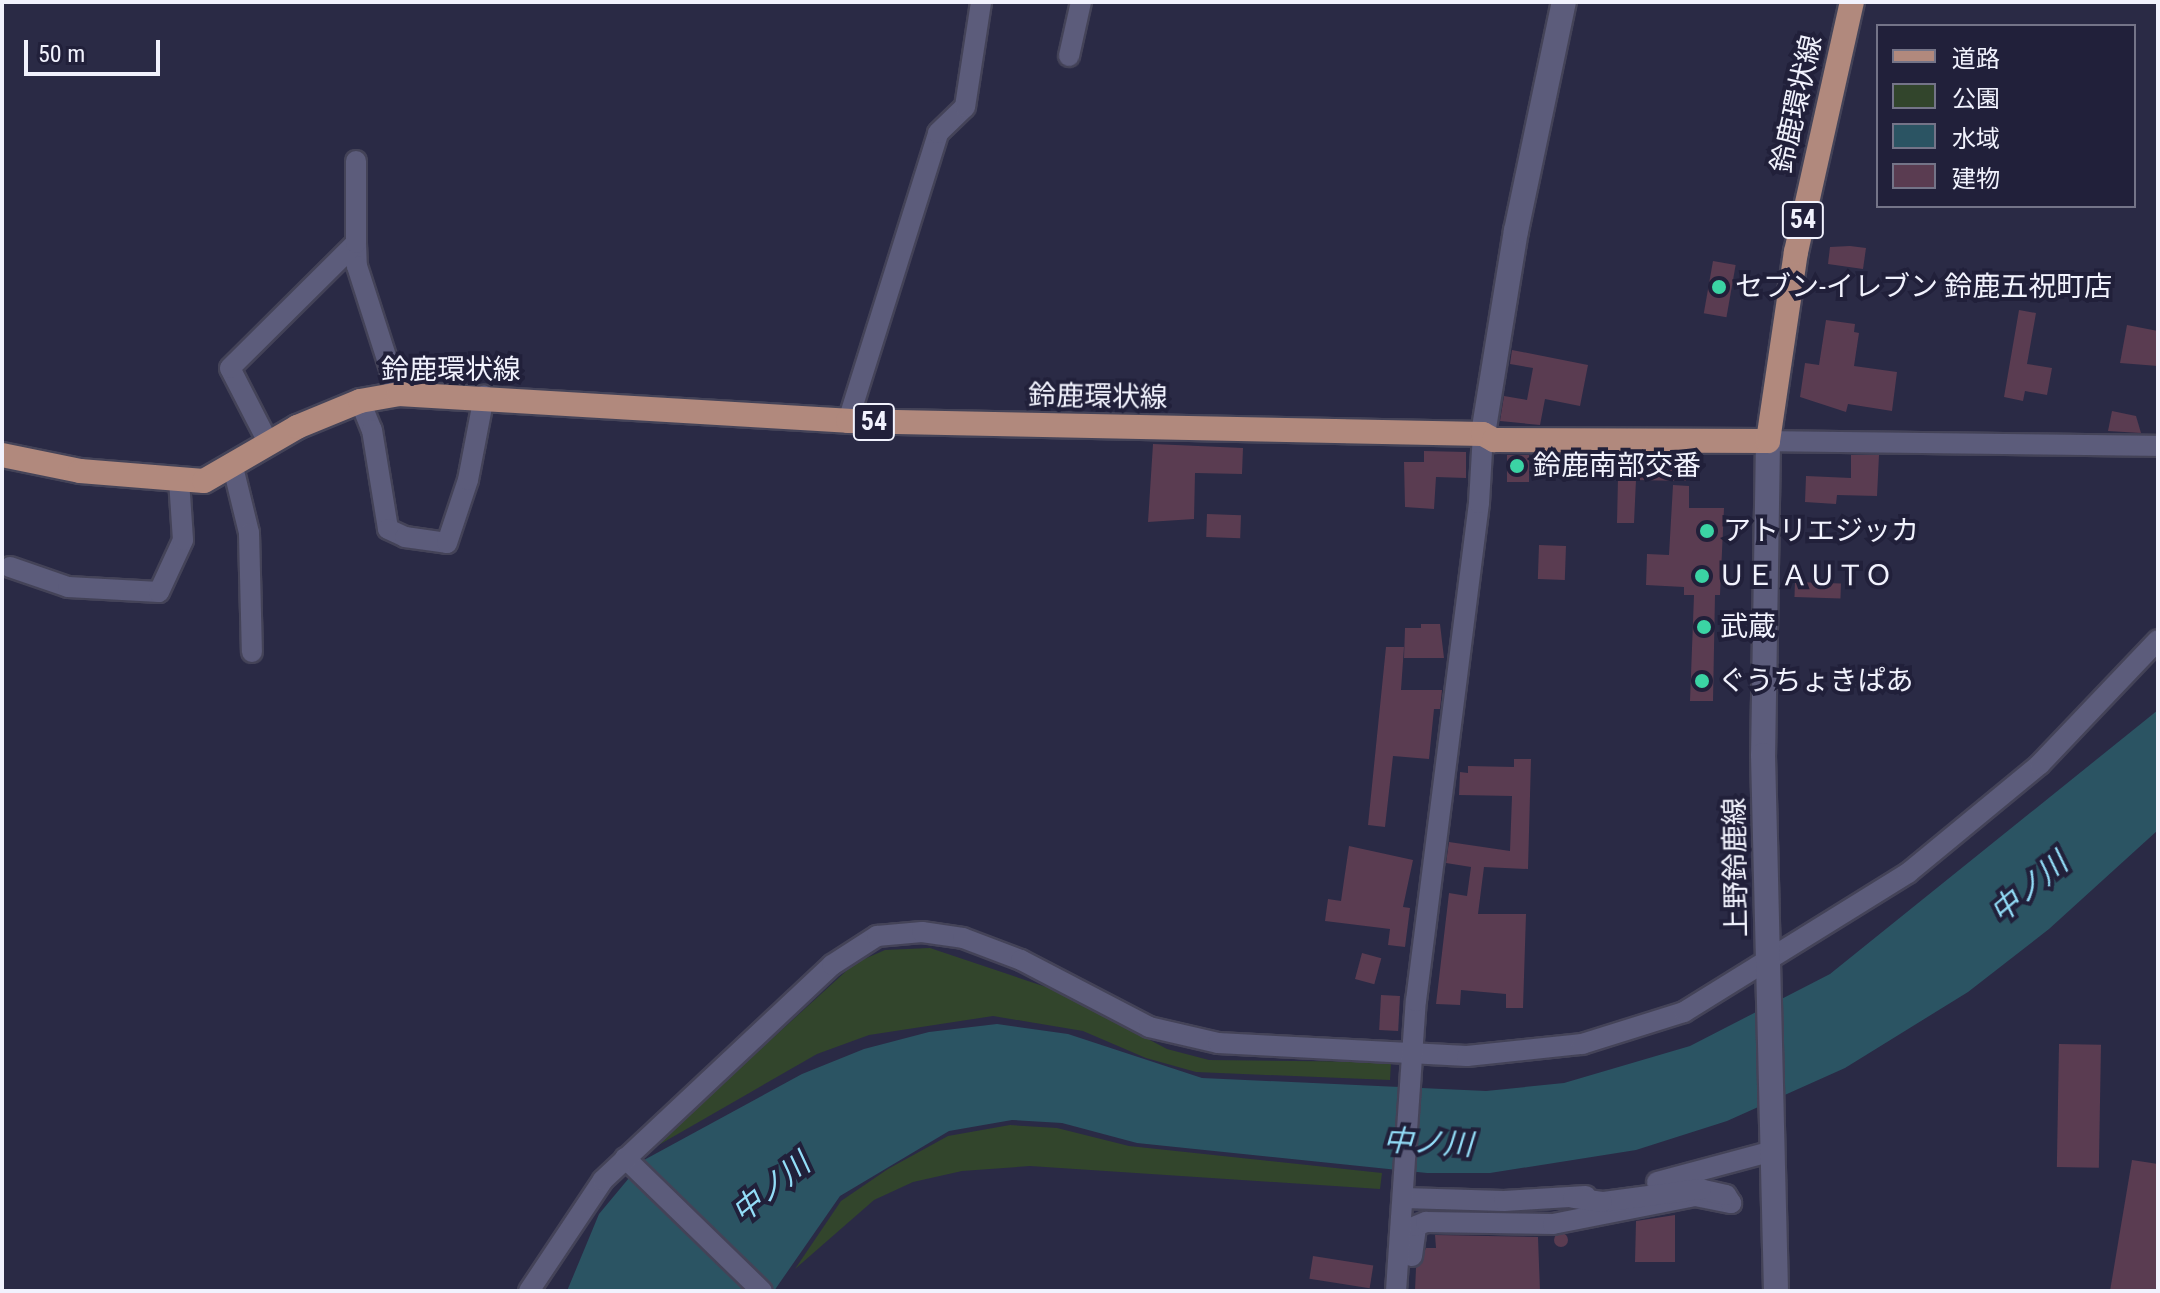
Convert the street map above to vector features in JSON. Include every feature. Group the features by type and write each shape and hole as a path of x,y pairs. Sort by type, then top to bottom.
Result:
{"main road":[{"path":"1483,434 1516,231 1564,2"},
{"name":"鈴鹿環状線","path":"2,455 80,471 204,481 269,444 360,401 398,394 484,396 848,421 1483,434 1494,440 1768,441 1796,252 1852,2"},
{"name":"上野鈴鹿線","path":"1768,441 1763,755 1776,1291"}],"street":[{"path":"848,421 938,133 965,107 981,2"},
{"path":"1069,56 1081,2"},
{"path":"356,161 357,266 398,394"},
{"path":"269,444 230,368 356,243"},
{"path":"360,401 372,430 388,529 405,537 447,543 468,480 484,396"},
{"path":"1396,1291 1431,869 1479,503 1483,434"},
{"path":"1768,441 2158,446"},
{"path":"232,463 249,533 252,652"},
{"path":"10,567 68,587 159,592 183,540 179,479"},
{"path":"529,1291 583,1204 625,1158 832,965 857,946 899,931 942,934 980,944 1149,1027 1244,1046 1417,1057 1511,1054 1582,1044 1684,1012 1768,967 1908,873 2040,764 2158,640"},
{"path":"1573,1198 1702,1173 1773,1151"},
{"path":"625,1158 762,1291"},
{"path":"1405,1194 1573,1198 1602,1202 1701,1189 1726,1195 1731,1203 1695,1196 1553,1224 1426,1222 1414,1234 1409,1291"}],"green space":[{"path":"930,948 1055,990 1167,1049 1209,1060 1391,1062 1390,1080 1196,1072 1146,1058 1083,1031 993,1016 869,1035 817,1054 650,1150 855,963 885,950"},
{"path":"1010,1125 1057,1128 1129,1146 1382,1173 1380,1189 1030,1166 962,1171 913,1182 874,1200 795,1269 841,1201 888,1169 948,1136"}],"water":[{"name":"中ノ川","path":"2158,710 2158,830 2049,929 1968,992 1845,1068 1727,1121 1636,1150 1490,1173 1427,1173 1137,1143 1062,1123 1012,1120 949,1131 840,1196 774,1291 567,1291 599,1214 644,1160 802,1074 864,1049 929,1032 997,1024 1068,1034 1202,1078 1486,1091 1564,1083 1690,1046 1830,974"}],"building":[{"path":"1830,247 1866,248 1863,269 1828,264"},
{"path":"1713,261 1736,265 1726,317 1704,313"},
{"path":"2019,310 2036,313 2027,364 2052,368 2047,395 2025,391 2023,401 2004,397"},
{"path":"1826,320 1855,324 1854,332 1859,333 1854,366 1897,372 1892,411 1848,404 1846,412 1800,397 1805,363 1819,365"},
{"path":"2127,325 2158,331 2158,366 2120,363"},
{"path":"1512,350 1588,365 1580,406 1545,399 1540,425 1500,421 1504,396 1527,400 1533,368 1510,364"},
{"path":"2112,411 2136,416 2141,433 2108,431"},
{"path":"1153,444 1243,448 1242,474 1195,473 1194,519 1148,522"},
{"path":"1424,451 1466,452 1466,478 1436,477 1434,509 1405,507 1404,462 1424,462"},
{"name":"鈴鹿南部交番","path":"1507,455 1529,455 1529,482 1507,482"},
{"path":"1851,455 1879,455 1877,496 1837,495 1836,504 1805,502 1806,476 1851,478"},
{"path":"1597,456 1670,460 1670,456 1686,456 1686,481 1636,480 1634,523 1617,523 1618,478 1597,478"},
{"path":"1673,485 1689,486 1689,508 1724,508 1720,595 1715,595 1713,701 1690,701 1694,595 1684,595 1684,587 1646,585 1647,554 1669,555"},
{"path":"1207,514 1241,515 1240,538 1206,537"},
{"path":"1539,545 1566,546 1565,580 1538,579"},
{"path":"1795,582 1841,584 1840,599 1794,597"},
{"path":"1421,624 1440,624 1444,658 1404,658 1405,628 1421,628"},
{"path":"1386,647 1404,647 1401,690 1442,690 1440,709 1434,709 1429,759 1393,756 1385,827 1368,825"},
{"path":"1514,759 1531,759 1528,869 1484,867 1478,914 1526,914 1523,1008 1506,1008 1506,994 1461,990 1460,1005 1436,1004 1449,893 1467,896 1471,867 1446,863 1449,842 1510,851 1512,796 1459,795 1460,772 1468,773 1468,766 1514,767"},
{"path":"1349,846 1413,860 1403,907 1410,908 1405,947 1388,945 1390,929 1325,921 1328,899 1341,901"},
{"path":"1362,953 1381,958 1374,984 1355,979"},
{"path":"1381,995 1400,996 1398,1031 1379,1030"},
{"path":"2059,1044 2101,1045 2099,1168 2057,1167"},
{"path":"2132,1160 2158,1164 2158,1291 2110,1291"},
{"path":"1675,1215 1675,1262 1635,1262 1636,1221"},
{"path":"1561,1233 1568,1240 1561,1247 1554,1240"},
{"path":"1435,1235 1538,1237 1540,1291 1415,1291 1416,1268 1426,1248 1436,1248"},
{"path":"1313,1256 1373,1266 1370,1288 1309,1279"}],"place":[{"name":"セブン-イレブン 鈴鹿五祝町店","path":"1719,287"},
{"name":"鈴鹿南部交番","path":"1517,466"},
{"name":"アトリエジッカ","path":"1707,531"},
{"name":"ＵＥ ＡＵＴＯ","path":"1702,576"},
{"name":"武蔵","path":"1704,627"},
{"name":"ぐうちょきぱあ","path":"1702,681"}]}
